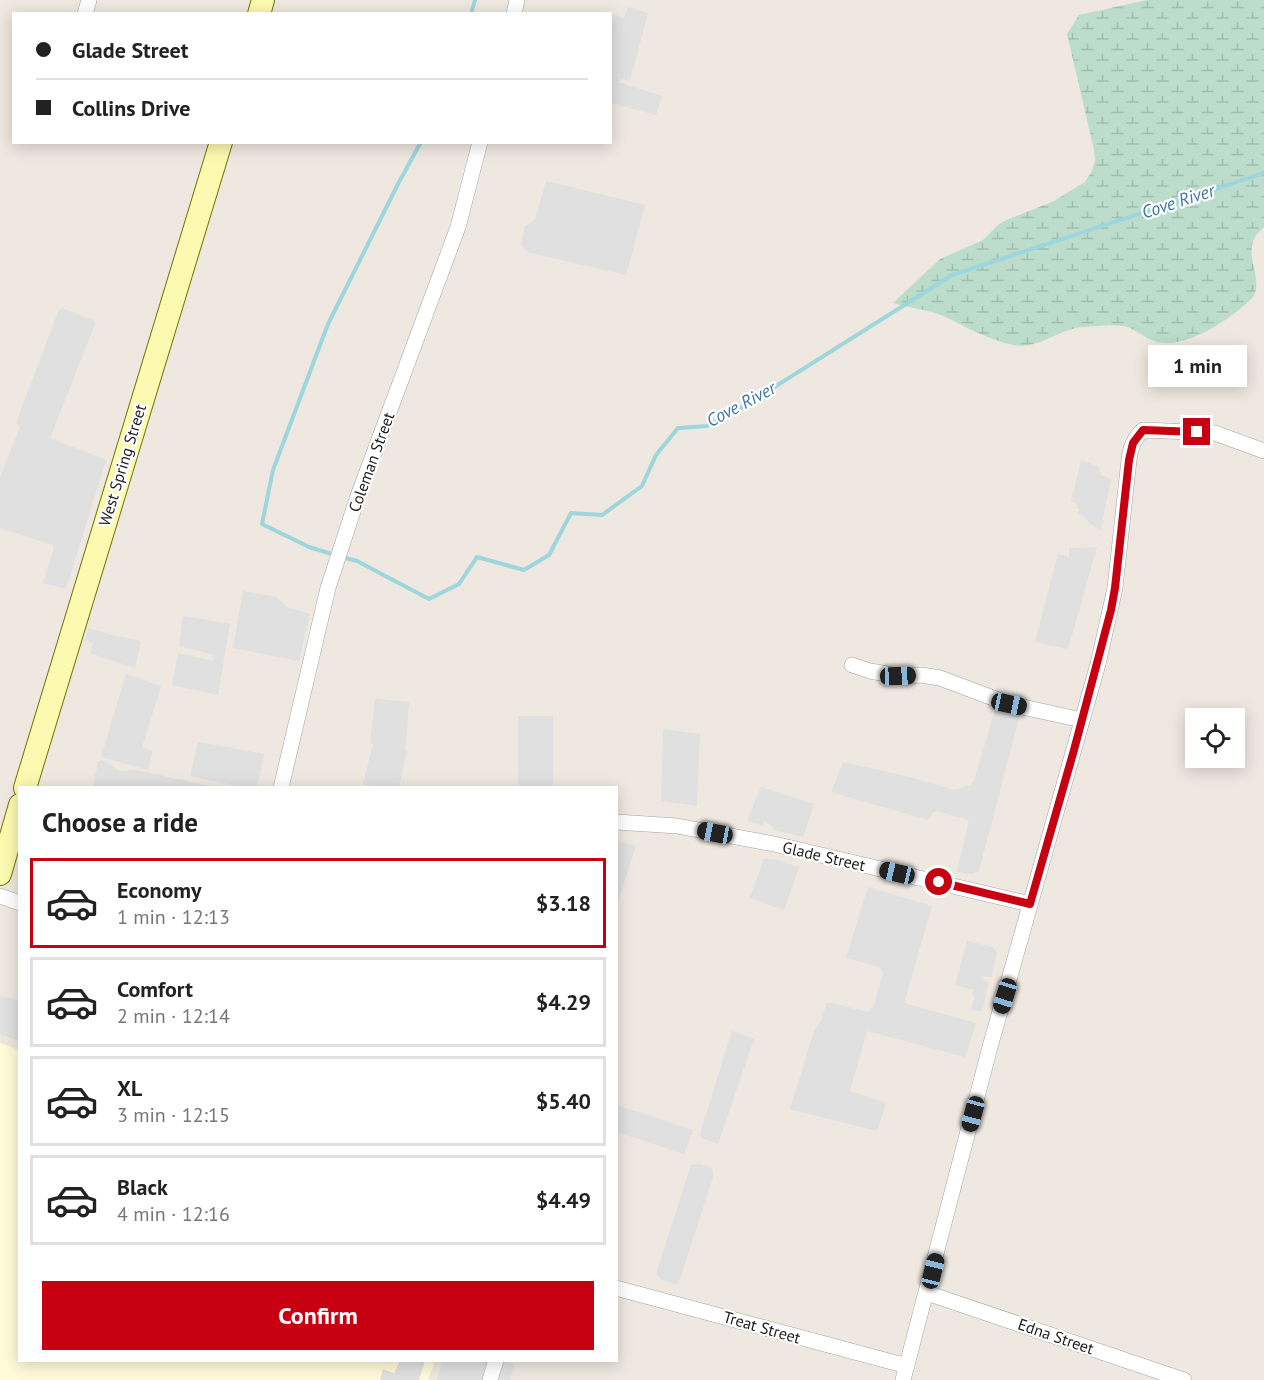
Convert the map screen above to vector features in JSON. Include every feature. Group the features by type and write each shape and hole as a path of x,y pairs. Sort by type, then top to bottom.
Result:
{"main road":[{"name":"West Spring Street","path":"26,786 220,144"},
{"path":"0,874 18,813"}],"street":[{"name":"Coleman Street","path":"284,786 328,588 362,485 458,227 479,144"},
{"path":"905,1373 990,1047 1082,720 1115,588 1133,443 1143,430 1215,433 1264,451"},
{"path":"852,665 898,676 921,675 940,678 1009,704 1082,720"},
{"name":"Glade Street","path":"618,822 677,826 774,844 1030,904"},
{"path":"0,896 18,902"},
{"name":"Treat Street","path":"618,1289 905,1373"},
{"name":"Edna Street","path":"927,1293 1184,1380"},
{"path":"490,1380 495,1362"}],"shaded area":[{"path":"628,7 648,13 630,81 622,79 618,82 662,96 656,115 612,103 612,14 624,18"},
{"path":"546,181 645,205 626,275 527,252 521,243 525,226 535,220"},
{"path":"62,308 95,321 95,324 50,438 106,460 66,589 43,583 53,545 0,528 0,477 20,427 16,423 58,312"},
{"path":"1081,460 1098,466 1101,475 1111,479 1101,530 1078,512 1080,509 1077,508 1078,505 1071,502"},
{"path":"1097,547 1068,649 1035,642 1058,554 1069,557 1069,548"},
{"path":"243,591 276,597 287,607 310,614 299,661 233,648"},
{"path":"183,616 230,624 218,695 172,685 178,653 213,661 214,655 179,646"},
{"path":"88,628 141,641 135,668 90,653 93,643 85,640"},
{"path":"126,674 161,686 142,747 153,751 148,770 101,757"},
{"path":"375,699 409,702 405,750 407,751 399,786 363,784 373,744 370,743"},
{"path":"996,707 1020,714 979,871 971,874 957,872 969,820 937,811 933,812 929,820 831,792 843,762 954,790 970,785 974,780"},
{"path":"518,716 553,716 553,786 518,786"},
{"path":"663,729 700,734 697,806 661,801"},
{"path":"198,742 264,754 257,786 237,786 190,776"},
{"path":"101,760 119,771 136,770 209,786 93,786 98,762"},
{"path":"761,787 814,804 803,837 774,830 765,822 762,825 747,821"},
{"path":"618,842 636,846 618,901"},
{"path":"764,859 774,859 799,867 784,910 750,898"},
{"path":"868,887 932,906 904,1003 976,1023 965,1057 867,1031 850,1091 886,1103 877,1131 790,1109 814,1031 821,1020 827,1002 868,1012 873,1008 883,973 880,967 846,958"},
{"path":"967,941 993,947 997,953 991,977 979,976 989,983 982,1012 971,1010 975,996 972,995 974,990 955,985"},
{"path":"0,995 18,1001 18,1041 0,1034"},
{"path":"732,1031 754,1039 718,1144 704,1139 700,1134"},
{"path":"0,1043 18,1050 18,1362 435,1362 428,1380 0,1380"},
{"path":"618,1105 693,1130 684,1154 618,1132"},
{"path":"699,1164 712,1168 713,1177 678,1285 662,1280 656,1274 691,1165"},
{"path":"400,1362 425,1362 419,1380 380,1380 383,1369 394,1373"},
{"path":"443,1362 514,1364 510,1380 437,1380"}],"green space":[{"path":"1147,0 1264,0 1264,227 1252,245 1256,283 1253,297 1224,321 1200,334 1177,342 1160,342 1120,325 1109,325 1065,331 1040,342 1022,346 996,340 940,315 893,303 940,259 983,240 999,224 1054,201 1085,182 1092,171 1095,160 1094,150 1067,34 1079,15"}],"waterway":[{"name":"Cove River","path":"472,12 475,0"},
{"name":"Cove River","path":"335,555 309,547 262,524 273,470 328,324 420,144"},
{"name":"Cove River","path":"342,557 357,561 429,599 459,584 477,557 524,570 549,555 571,513 602,515 642,486 656,455 678,428 707,426 741,408 952,275 1264,173"}],"route":[{"path":"939,882 1030,904 1098,664 1111,610 1133,443 1143,430 1197,432"}]}
